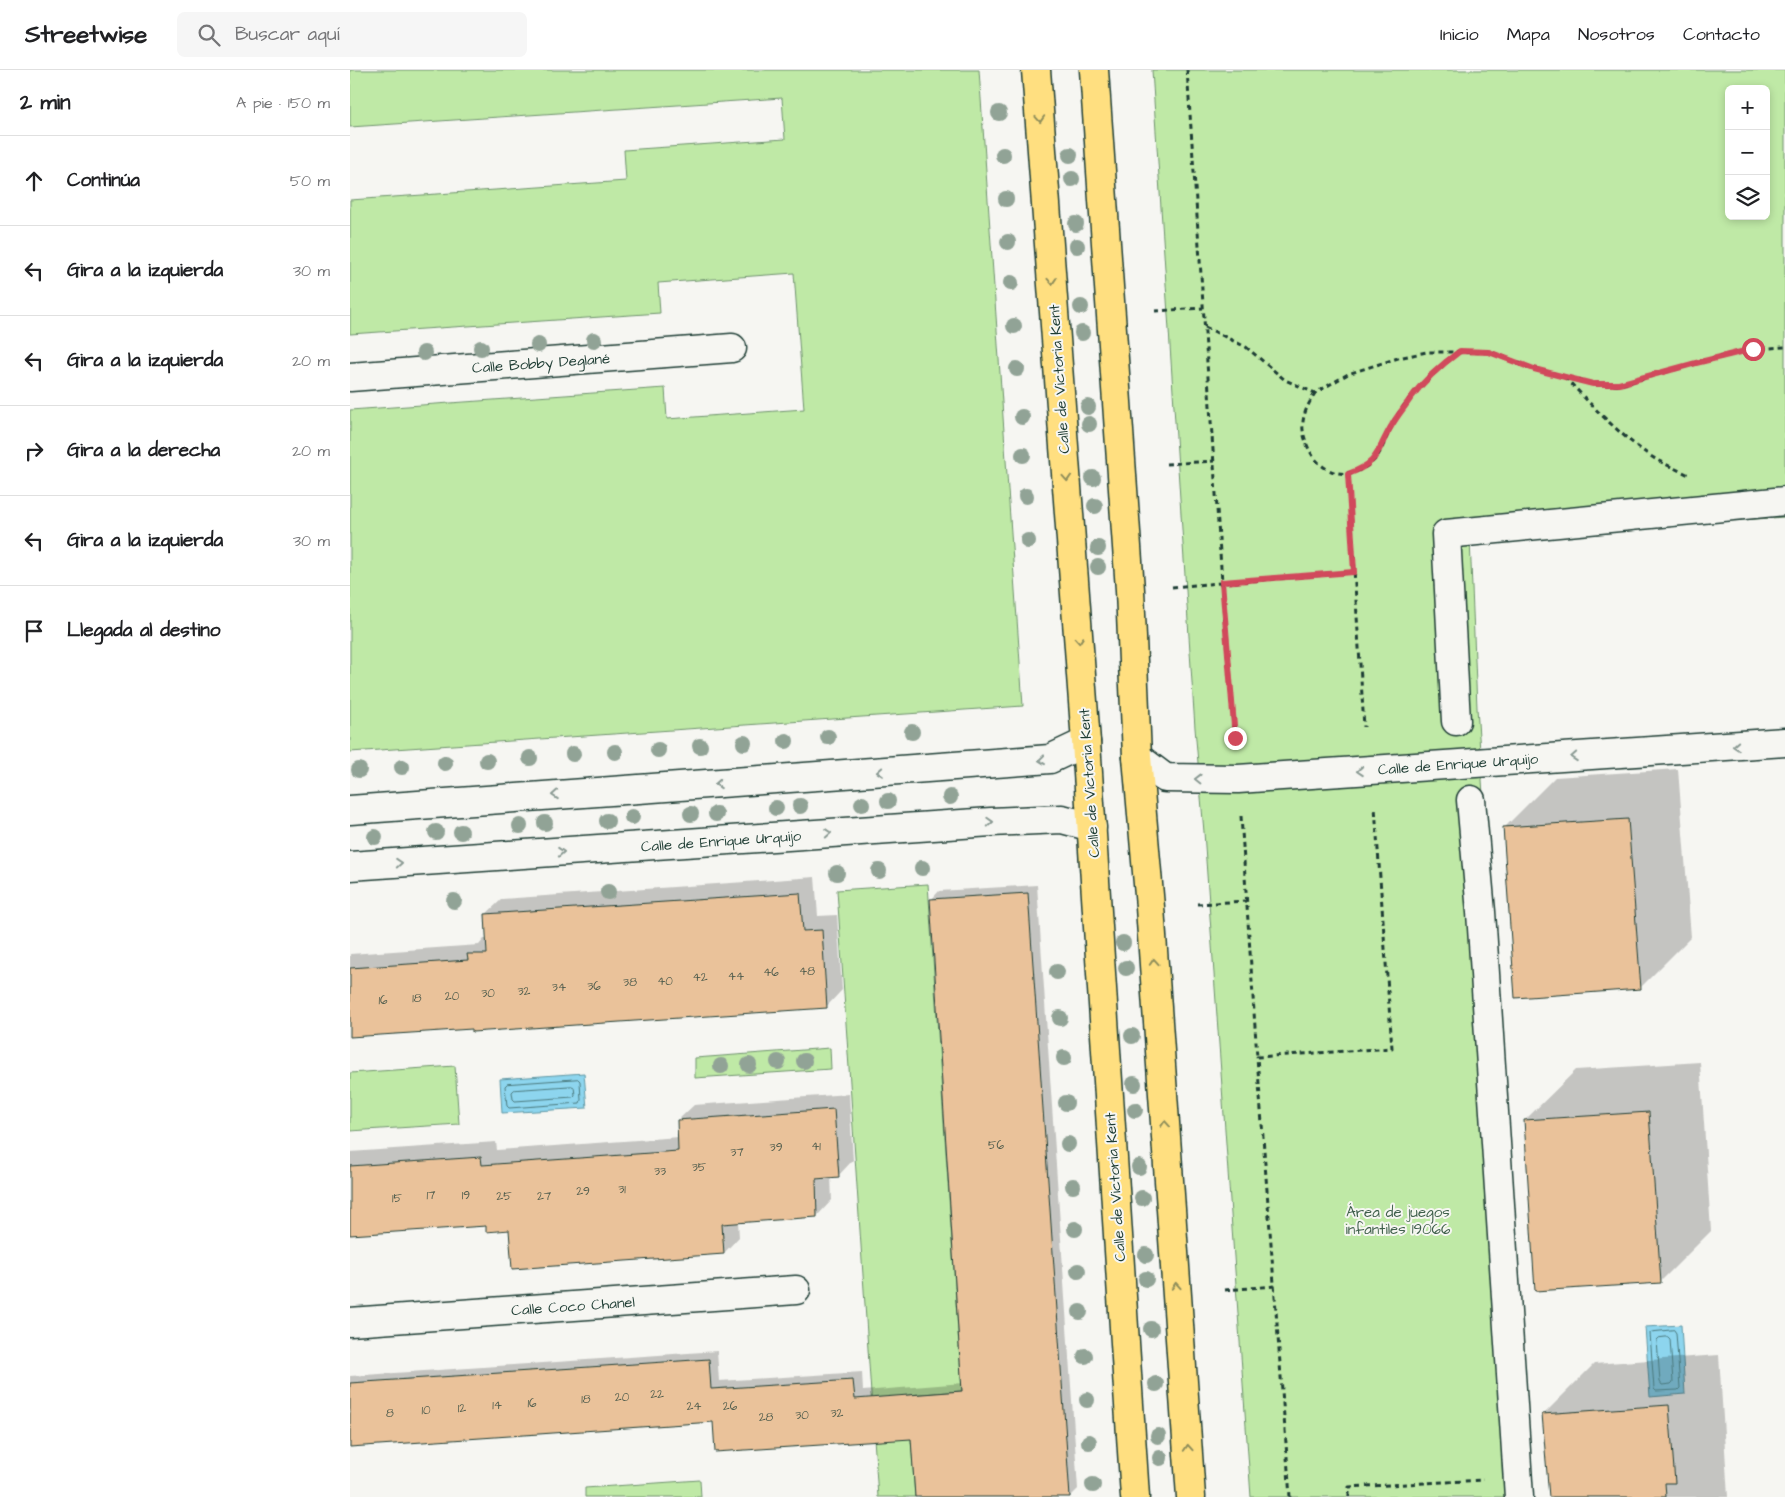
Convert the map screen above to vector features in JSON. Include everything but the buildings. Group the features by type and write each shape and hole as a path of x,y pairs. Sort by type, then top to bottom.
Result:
{"main road":[{"name":"Calle de Victoria Kent","path":"1036,70 1092,827 1134,1497"},
{"path":"1094,70 1130,590 1137,757 1150,907 1191,1497"}],"street":[{"name":"Calle Bobby Deglané","path":"350,377 732,348"},
{"path":"1456,721 1446,534 1785,501"},
{"path":"350,810 1050,760 1086,742"},
{"name":"Calle de Enrique Urquijo","path":"1137,757 1165,778 1238,779 1785,742"},
{"path":"1471,800 1481,912 1518,1488"},
{"name":"Calle de Enrique Urquijo","path":"350,866 991,822 1062,819 1092,827"},
{"name":"Calle Coco Chanel","path":"350,1322 796,1290"}],"path":[{"path":"1187,70 1222,582 1235,738"},
{"path":"1156,311 1204,308"},
{"path":"1204,326 1246,347 1285,380 1315,393"},
{"path":"1460,351 1436,369 1411,398 1392,424 1376,458 1364,468 1348,474 1332,472 1316,462 1304,438 1303,415 1315,393 1348,374 1398,358 1427,352 1460,351 1489,352 1534,369 1593,384 1619,384 1753,349 1785,347"},
{"path":"1565,377 1596,410 1631,440 1656,459 1694,478"},
{"path":"1166,464 1214,461"},
{"path":"1348,474 1364,727"},
{"path":"1172,587 1354,572"},
{"path":"1257,1057 1392,1048 1374,807"},
{"path":"1241,816 1290,1497"},
{"path":"1197,904 1246,901"},
{"path":"1225,1290 1275,1286"},
{"path":"1349,1497 1349,1487 1518,1488"}],"green space":[{"path":"350,70 979,70 1023,706 350,752 350,410 665,388 667,419 804,409 794,273 658,283 660,313 350,334 350,200 626,181 624,150 785,139 782,98 350,127"},
{"name":"Área de juegos infantiles 19066","path":"1152,70 1785,70 1785,517 1470,539 1477,708 1532,1497 1251,1497 1195,728"},
{"path":"928,884 962,1391 908,1395 915,1497 878,1497 837,890"},
{"path":"830,1048 831,1069 695,1078 695,1058"},
{"path":"455,1066 459,1124 350,1131 350,1073"},
{"path":"700,1480 701,1497 585,1497 585,1488"}],"water":[{"path":"584,1073 587,1108 502,1113 500,1079"},
{"path":"1681,1325 1685,1394 1650,1397 1645,1327"}],"route":[{"path":"1235,738 1222,582 1354,572 1348,474 1364,468 1376,458 1392,424 1436,369 1460,351 1489,352 1534,369 1593,384 1619,384 1753,349"}]}
